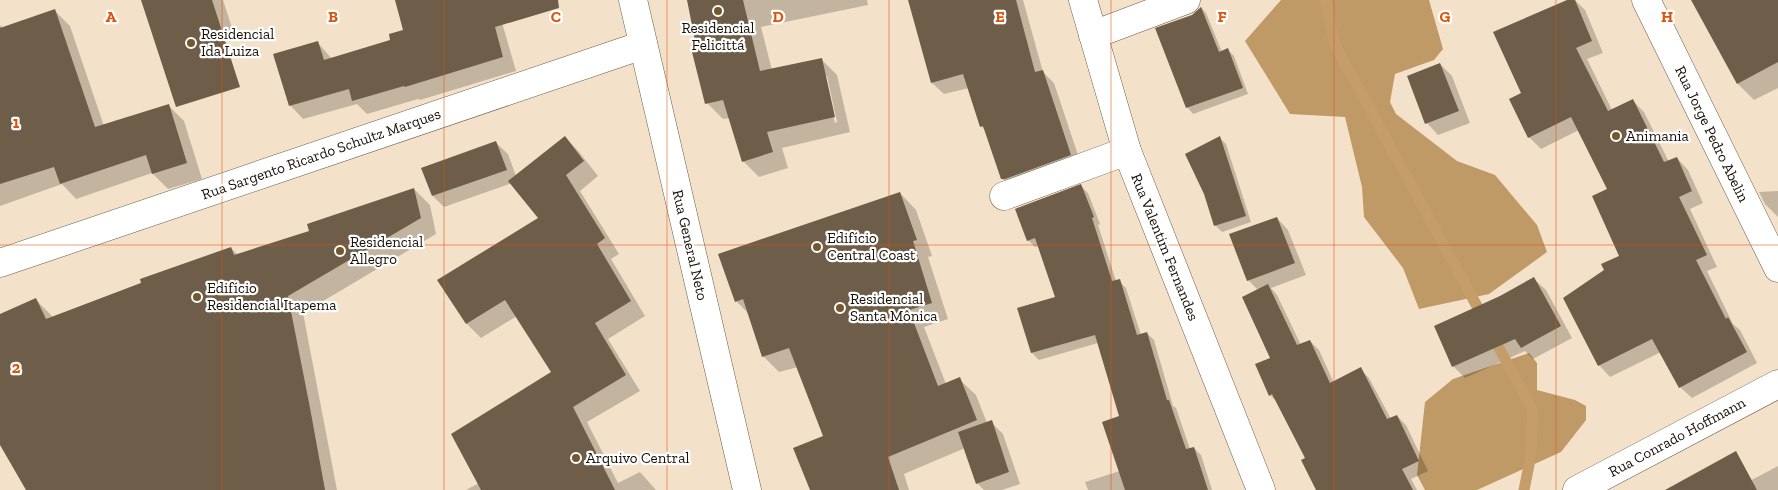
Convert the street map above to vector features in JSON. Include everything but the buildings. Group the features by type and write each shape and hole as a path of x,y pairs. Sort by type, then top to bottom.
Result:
{"street":[{"name":"Rua General Neto","path":"632,0 747,490"},
{"name":"Rua Valentim Fernandes","path":"1083,0 1126,151 1260,490"},
{"path":"1093,34 1186,0"},
{"name":"Rua Jorge Pedro Abelin","path":"1646,0 1778,268"},
{"name":"Rua Sargento Ricardo Schultz Marques","path":"0,263 643,45"},
{"path":"1004,196 1126,151"},
{"name":"Rua Conrado Hoffmann","path":"1576,490 1778,384"}],"shaded area":[{"path":"1281,0 1429,0 1443,49 1434,60 1395,74 1390,102 1396,114 1457,161 1495,175 1537,225 1547,252 1489,294 1419,309 1403,268 1364,217 1362,187 1345,117 1290,114 1245,41"},
{"path":"1529,353 1537,363 1537,390 1575,400 1586,406 1586,420 1561,452 1477,490 1425,490 1417,475 1425,402 1453,379"}],"waterway":[{"path":"1325,0 1335,45 1484,319"},
{"path":"1491,333 1533,411 1530,460 1524,490"}],"place":[{"name":"Residencial Felicittá","path":"718,11"},
{"name":"Residencial Ida Luiza","path":"191,43"},
{"name":"Animania","path":"1616,136"},
{"name":"Edifício Central Coast","path":"817,247"},
{"name":"Residencial Allegro","path":"340,251"},
{"name":"Edifício Residencial Itapema","path":"197,297"},
{"name":"Residencial Santa Mônica","path":"840,308"},
{"name":"Arquivo Central","path":"576,458"}]}
